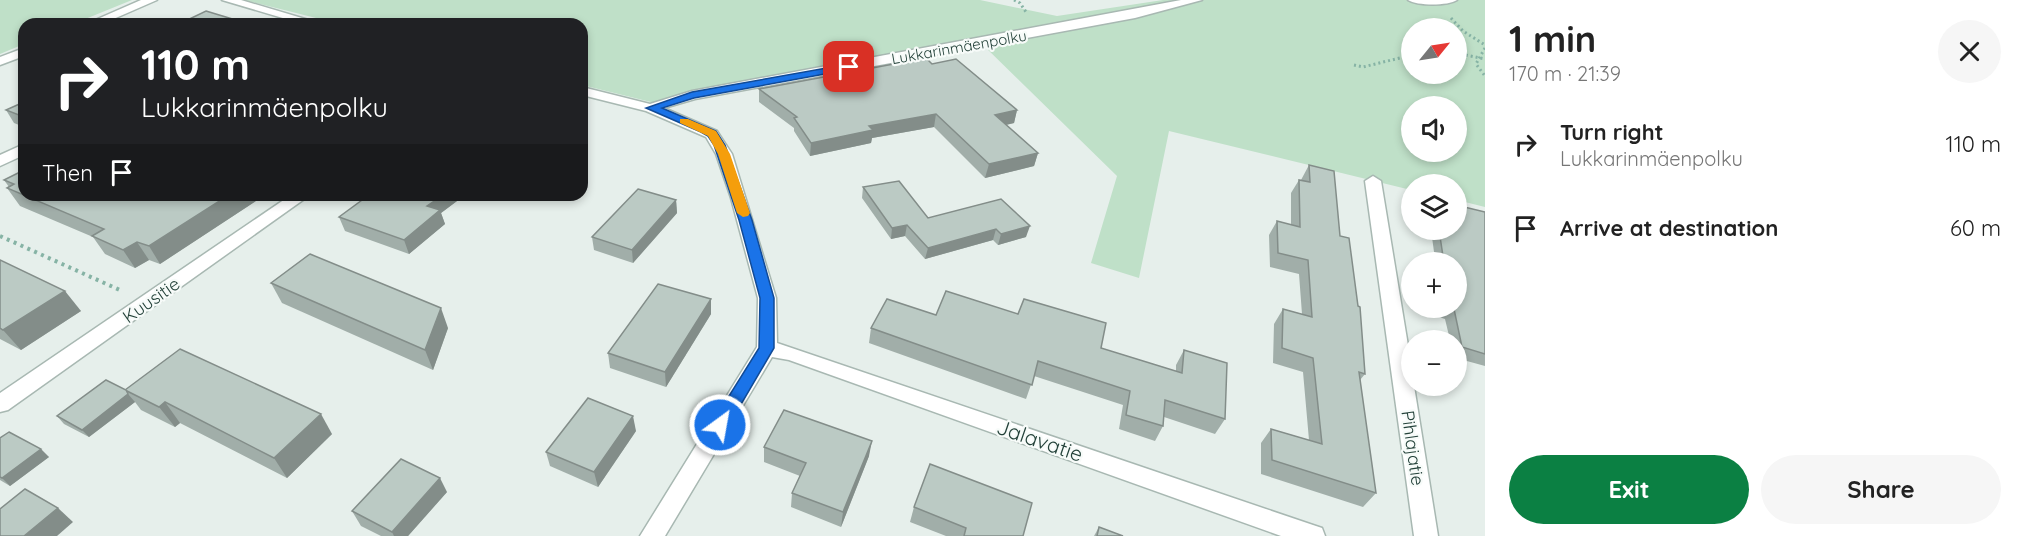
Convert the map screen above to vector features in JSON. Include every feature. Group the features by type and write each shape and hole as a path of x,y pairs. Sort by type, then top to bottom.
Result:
{"street":[{"path":"107,18 151,0"},
{"path":"228,0 290,18"},
{"name":"Lukkarinmäenpolku","path":"651,108 692,95 1135,15 1196,0"},
{"path":"1414,0 1437,2 1451,0"},
{"path":"0,61 18,54"},
{"path":"588,92 651,108 712,134 722,149 746,220 767,298 766,348 652,536"},
{"path":"0,161 18,152"},
{"name":"Pihlajatie","path":"1373,181 1426,536"},
{"name":"Kuusitie","path":"0,404 293,201"},
{"name":"Jalavatie","path":"766,348 802,357 1313,536"}],"path":[{"path":"1437,2 1464,31 1485,46 1476,64 1485,75"},
{"path":"1467,55 1485,59"},
{"path":"1354,65 1363,68 1401,59"},
{"path":"0,236 148,302"}],"green space":[{"path":"0,0 132,0 88,18 18,18 18,46 0,54"},
{"path":"244,0 980,0 1057,16 1163,0 1485,0 1485,207 1467,202 1467,174 1401,174 1401,188 1169,131 1139,278 1091,263 1117,176 981,43 659,104 588,86 588,18 316,18"}],"building":[{"path":"206,11 229,18 191,18"},
{"path":"926,58 932,64 956,59 1017,110 995,115 1038,153 989,164 936,114 869,126 873,130 811,143 794,118 797,117 759,89"},
{"path":"18,105 18,115 6,110"},
{"path":"1309,165 1334,171 1340,236 1349,238 1358,306 1360,307 1365,374 1359,372 1376,493 1272,460 1271,429 1322,444 1313,358 1282,348 1283,309 1312,317 1308,260 1278,253 1277,221 1300,227 1299,180 1310,182"},
{"path":"18,173 18,193 7,188 14,184 4,180"},
{"path":"899,181 928,218 1001,199 1030,226 1001,234 996,229 928,248 907,225 892,228 863,187"},
{"path":"638,189 676,200 632,250 592,237"},
{"path":"38,201 220,201 149,246 137,242 123,250 92,236 104,229"},
{"path":"361,201 434,201 427,206 440,210 404,240 339,217"},
{"path":"1467,208 1485,212 1485,354 1467,349 1467,330 1458,330 1456,318 1467,318 1467,252 1442,252 1441,240 1467,240"},
{"path":"310,254 441,308 425,350 271,283"},
{"path":"0,260 65,291 3,330 0,328"},
{"path":"658,284 711,299 665,372 608,353"},
{"path":"946,291 1018,314 1024,299 1106,323 1101,348 1182,373 1184,350 1227,363 1225,419 1165,400 1163,426 1126,415 1130,391 1038,361 1032,385 871,328 887,299 936,315"},
{"path":"180,349 321,414 274,458 165,402 159,407 125,390"},
{"path":"106,380 126,390 128,394 82,430 57,416"},
{"path":"588,398 633,416 594,472 546,452"},
{"path":"784,410 872,441 843,512 792,493 806,463 764,447"},
{"path":"9,432 41,449 2,478 0,477 0,438"},
{"path":"401,459 440,478 392,532 352,511"},
{"path":"930,464 1032,503 1023,536 964,536 966,528 914,507"},
{"path":"25,489 58,508 24,536 0,536 0,509"},
{"path":"1099,527 1123,536 1097,536"}],"slow traffic":[{"path":"684,121 705,129 720,145 743,213"}],"route":[{"path":"720,425 766,348 767,298 746,220 720,145 705,129 651,108 692,95 849,67"}]}
